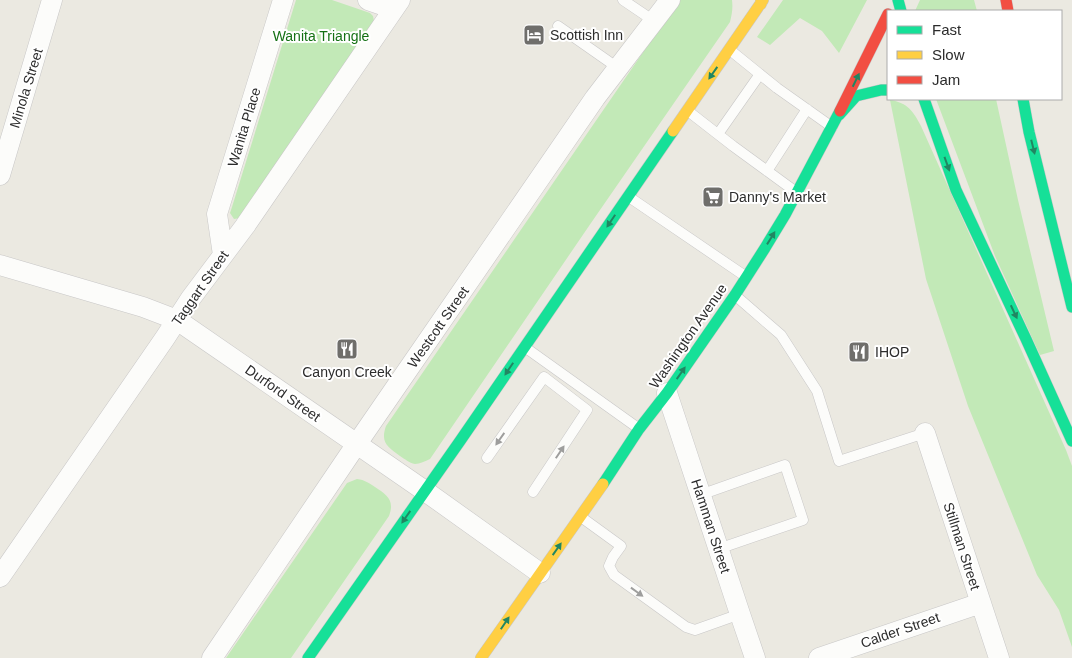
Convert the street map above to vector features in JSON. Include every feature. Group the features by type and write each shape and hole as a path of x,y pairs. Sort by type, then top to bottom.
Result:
{"main road":[{"path":"308,658 729,50 760,1"},
{"name":"Washington Avenue","path":"482,658 639,429 667,394 747,278 798,193 839,115 887,16"},
{"path":"839,115 856,96 887,90"},
{"path":"914,100 930,118"},
{"path":"924,100 956,190 1072,442"},
{"path":"1023,100 1029,132 1072,307"}],"street":[{"name":"Minola Street","path":"0,175 52,0"},
{"name":"Wanita Place","path":"223,255 217,214 283,0"},
{"path":"368,0 397,5"},
{"name":"Westcott Street","path":"212,658 595,98 670,0"},
{"name":"Taggart Street","path":"0,577 191,298 250,218 397,5"},
{"name":"Durford Street","path":"0,265 143,307 177,320 425,491 540,573"},
{"name":"Hamman Street","path":"667,394 755,658"},
{"name":"Stillman Street","path":"925,433 999,658"},
{"name":"Calder Street","path":"819,658 981,603"}],"lane":[{"path":"623,0 654,21"},
{"path":"558,26 618,68"},
{"path":"729,50 832,128"},
{"path":"718,134 760,74"},
{"path":"767,170 807,109"},
{"path":"687,111 798,193"},
{"path":"628,196 747,278"},
{"path":"735,296 780,335 818,391 839,461 925,433"},
{"path":"524,347 639,429"},
{"path":"486,458 544,377 587,410 532,492"},
{"path":"700,494 785,465 803,520 718,549"},
{"path":"581,516 621,546 609,566 614,575 686,627 695,630 740,614"}],"green space":[{"name":"Wanita Triangle","path":"296,0 332,0 370,13 374,21 240,218 234,219 230,213"},
{"path":"679,0 732,0 730,22 430,459 417,464 409,462 386,444 384,432 386,426"},
{"path":"783,0 867,0 839,53 822,31 800,18 770,45 757,37"},
{"path":"920,0 974,0 977,10 915,10"},
{"path":"890,100 901,103 909,108 921,126 1072,466 1072,647 1059,610 1037,575 968,406 926,279"},
{"path":"936,100 996,100 1054,351 1040,355 995,256"},
{"path":"357,479 369,483 389,498 391,510 389,516 291,658 226,658 347,483"}],"traffic: fast":[{"path":"898,0 901,10"},
{"path":"839,115 856,96 887,90"},
{"path":"924,100 956,190 1072,441"},
{"path":"1023,100 1029,132 1072,307"},
{"path":"603,484 639,429 667,393 735,295 765,248 785,215 840,111"},
{"path":"308,658 673,131"}],"traffic: slow":[{"path":"673,131 763,0"},
{"path":"481,658 603,484"}],"traffic: jam":[{"path":"1006,0 1008,10"},
{"path":"840,111 887,16"}],"place":[{"name":"Scottish Inn","path":"534,35"},
{"name":"Danny's Market","path":"713,197"},
{"name":"Canyon Creek","path":"347,349"},
{"name":"IHOP","path":"859,352"}]}
